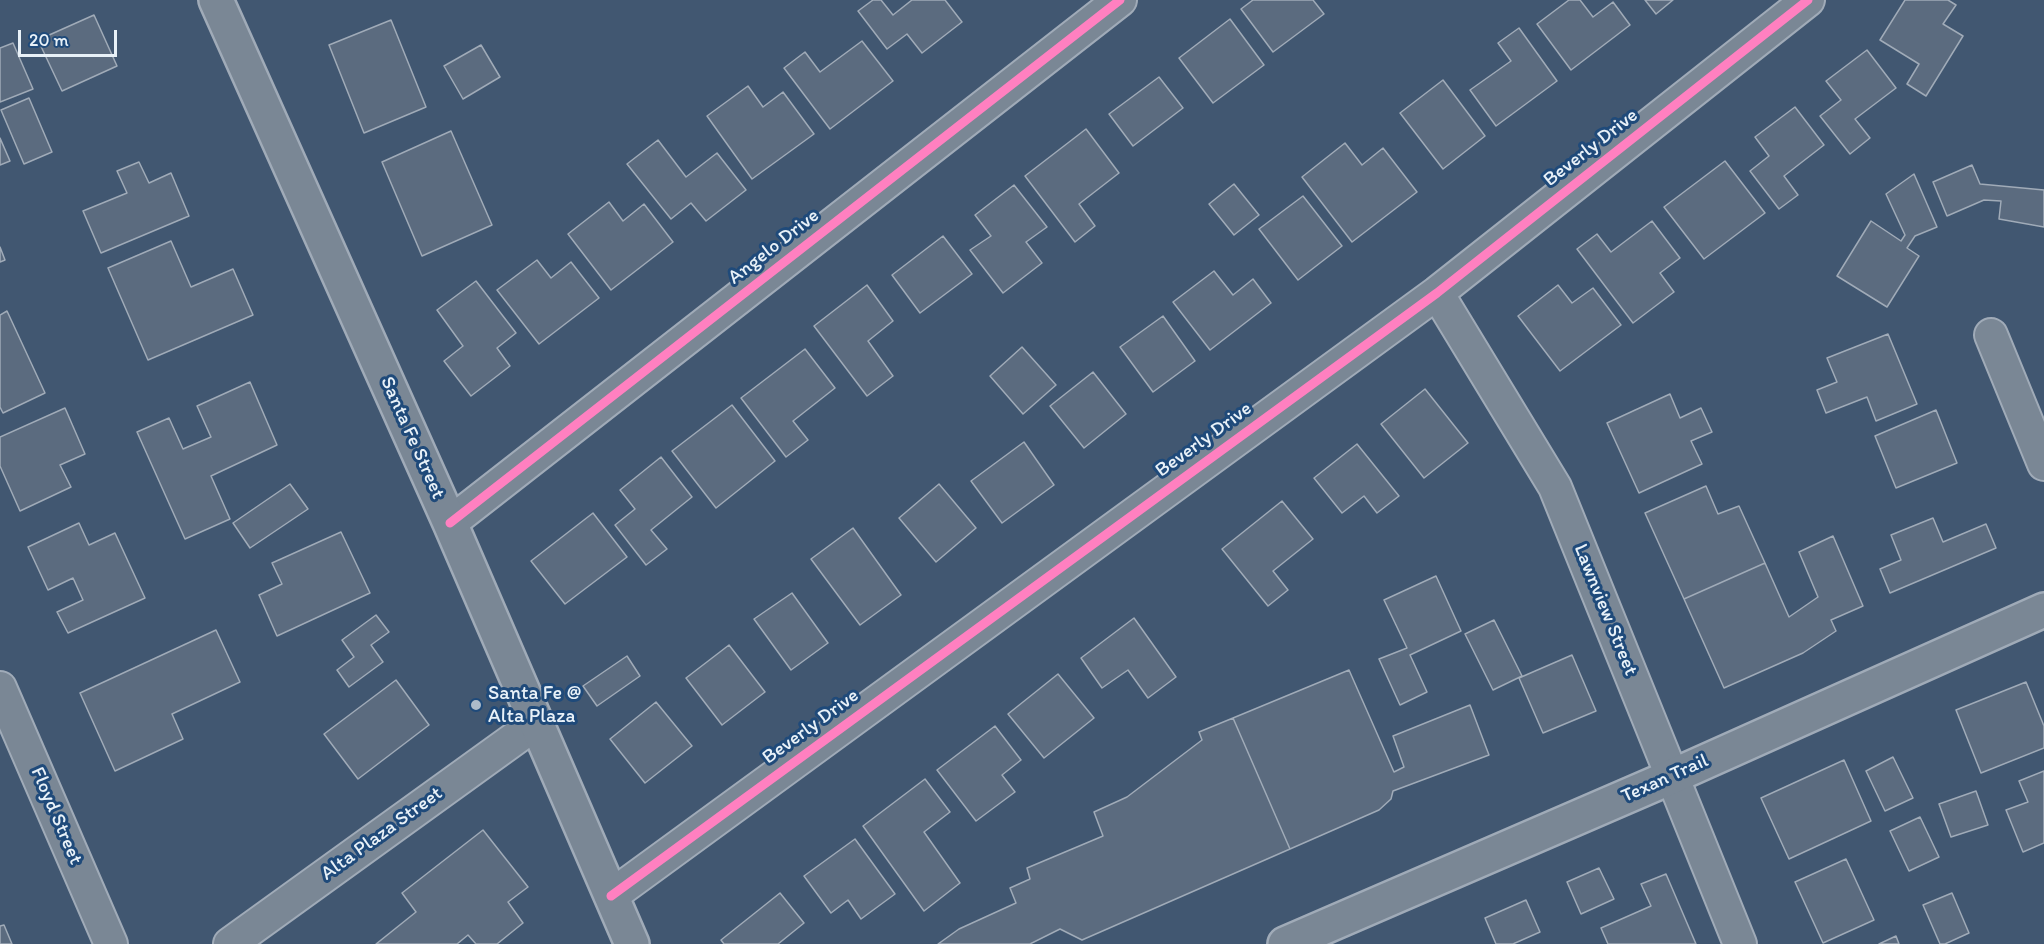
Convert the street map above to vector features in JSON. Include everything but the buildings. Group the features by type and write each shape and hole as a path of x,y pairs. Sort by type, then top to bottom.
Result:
{"main road":[{"name":"Santa Fe Street","path":"216,0 450,523 632,944"},
{"name":"Texan Trail","path":"1285,944 1671,777 2044,610"}],"street":[{"name":"Angelo Drive","path":"450,523 1120,0"},
{"name":"Beverly Drive","path":"611,896 1437,293 1808,0"},
{"name":"Lawnview Street","path":"1437,293 1555,487 1740,944"},
{"path":"1991,335 2044,464"},
{"name":"Floyd Street","path":"0,688 111,944"},
{"name":"Alta Plaza Street","path":"230,944 535,724"}],"cycle path":[{"path":"450,523 1120,0"},
{"path":"611,896 1437,293 1808,0"}],"place":[{"name":"Santa Fe @ Alta Plaza","path":"476,705"}]}
